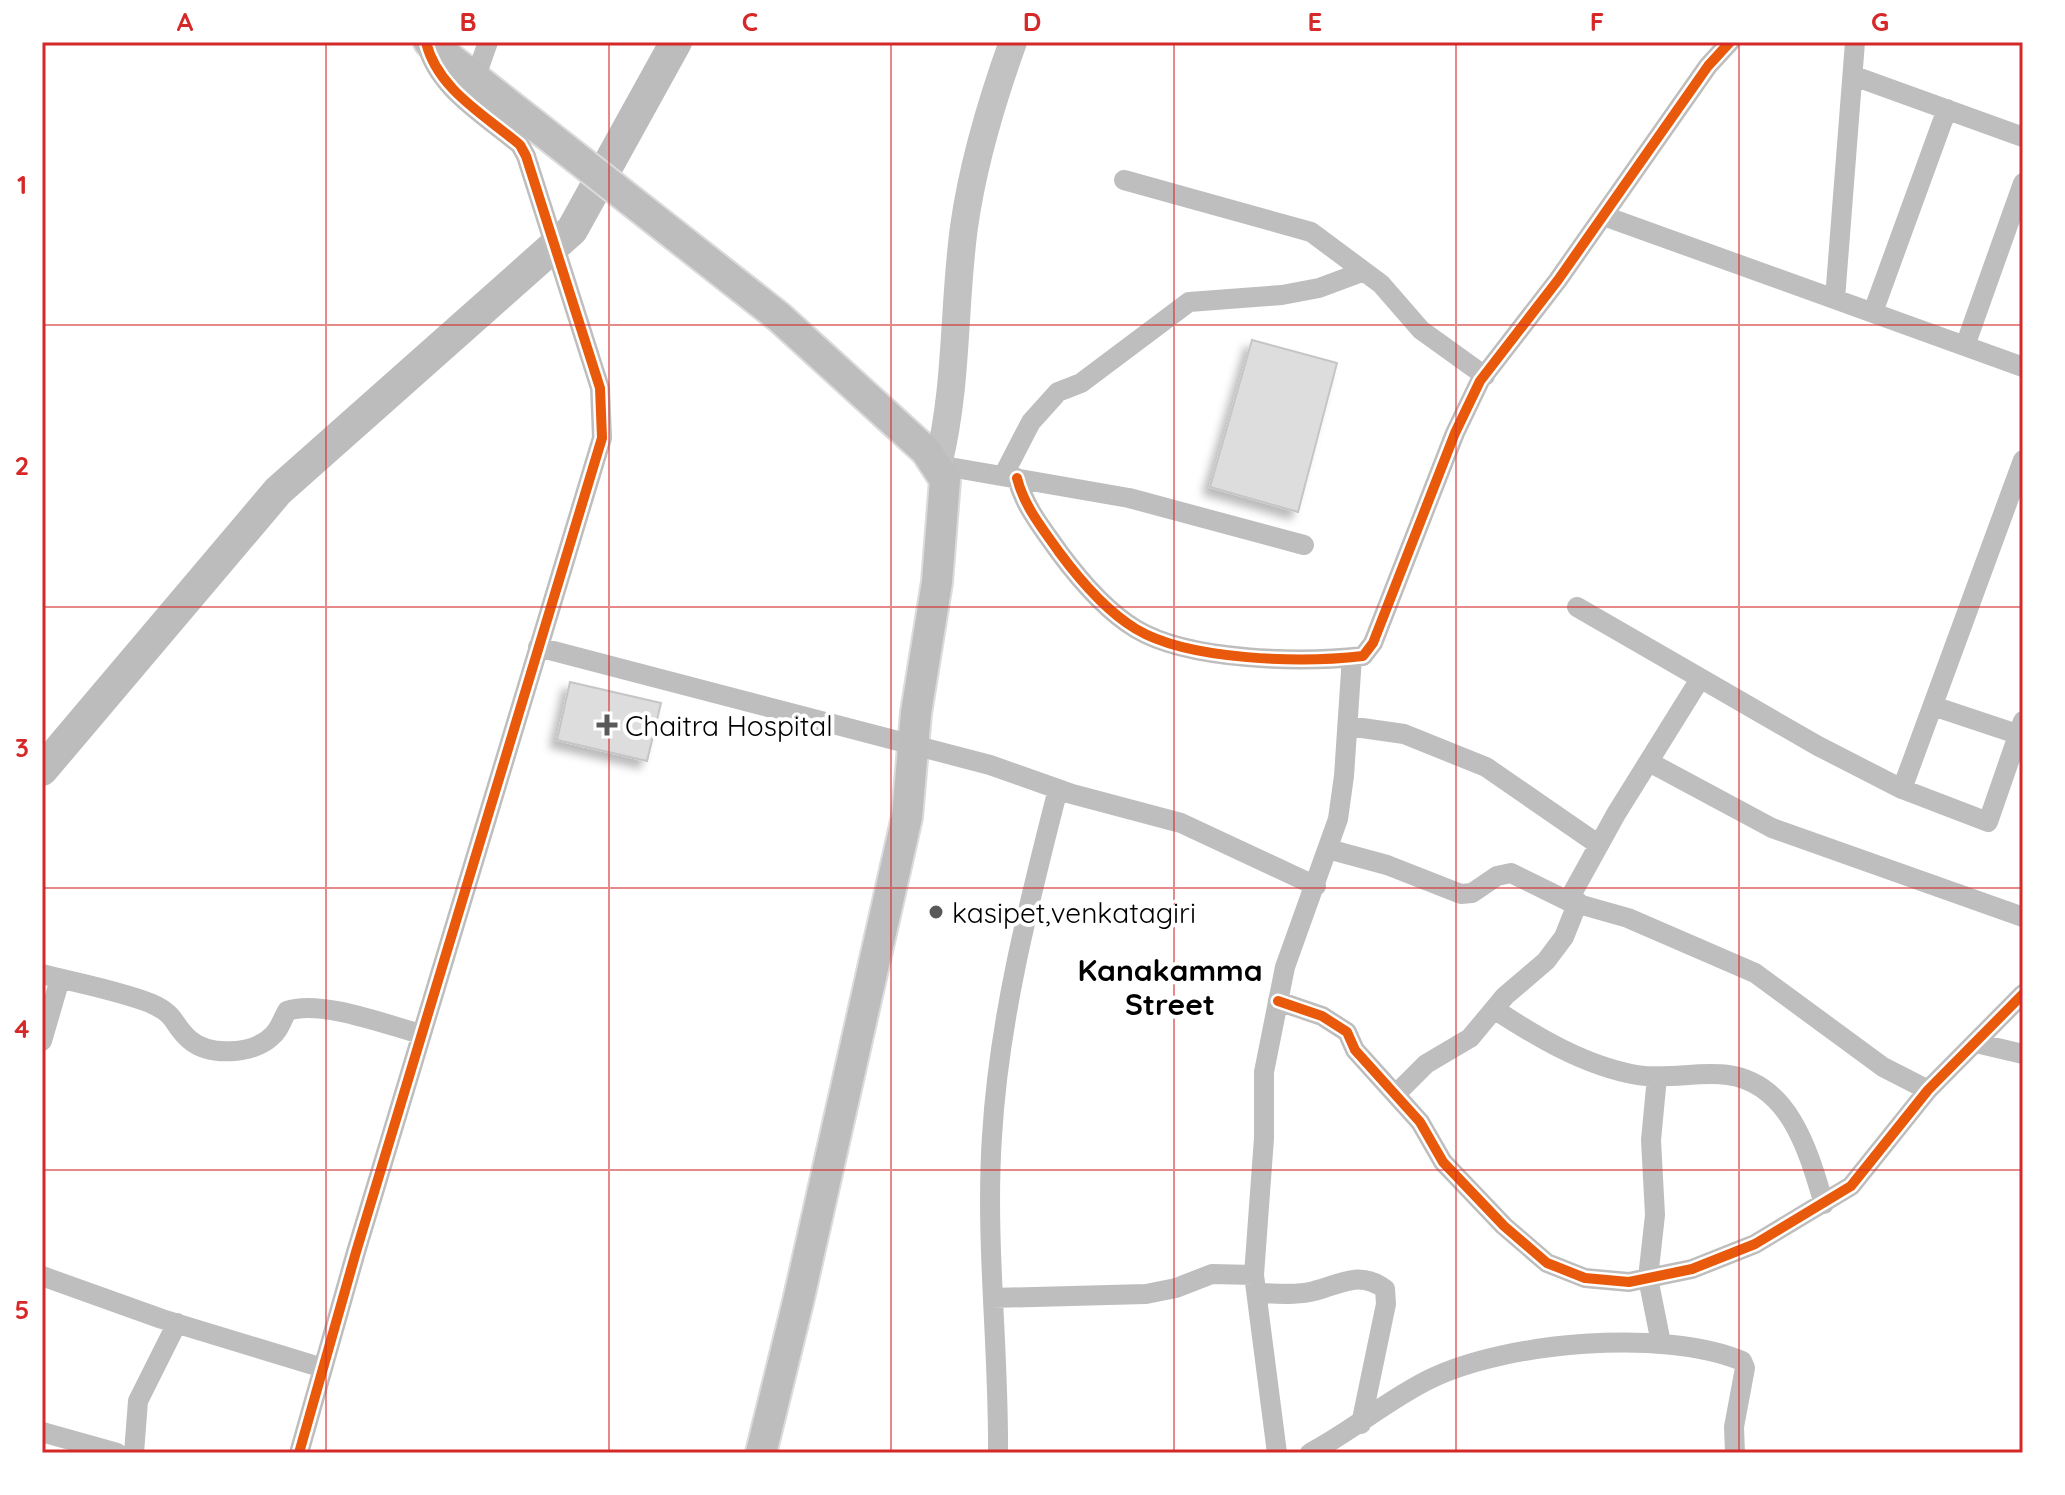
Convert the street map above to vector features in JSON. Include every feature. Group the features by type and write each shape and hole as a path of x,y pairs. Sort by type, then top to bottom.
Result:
{"main road":[{"path":"427,42 684,240 834,364 938,465 945,480 907,817 761,1453"},
{"path":"938,465 954,385 958,286 974,168 1013,42"}],"street":[{"path":"299,1453 421,1034 602,438 600,388 526,156 520,145 448,85 429,56 427,42"},
{"path":"485,87 488,42"},
{"path":"1010,477 1064,559 1100,600 1136,629 1176,645 1253,658 1328,660 1363,656 1373,643 1455,433 1485,376 1604,216 1708,66 1730,42"},
{"path":"1835,299 1855,43"},
{"path":"1854,76 2023,137"},
{"path":"1873,312 1947,109"},
{"path":"1124,180 1311,232 1381,284 1421,330 1485,376"},
{"path":"1965,346 2023,183"},
{"path":"1604,216 2023,367"},
{"path":"1010,477 1031,422 1058,392 1081,383 1189,302 1282,295 1319,288 1362,272"},
{"path":"1902,789 2023,460"},
{"path":"938,465 1129,498 1304,545"},
{"path":"1577,607 1700,679 1902,789 1988,822 2021,730 1933,706"},
{"path":"538,647 990,765 1058,789 1181,823 1316,886"},
{"path":"1277,1453 1256,1284 1264,1138 1264,1072 1294,939 1316,886 1338,819 1352,657"},
{"path":"1396,1094 1426,1064 1470,1038 1494,1009 1546,961 1564,937 1573,902 1599,845 1700,679"},
{"path":"1349,718 1404,734 1486,767 1599,845"},
{"path":"1649,762 1772,828 2023,917"},
{"path":"998,1453 992,1135 1006,1021 1026,914 1058,789"},
{"path":"1328,849 1387,865 1461,894 1472,893 1497,876 1511,873 1573,902 1628,918 1755,973 1883,1067 1928,1090"},
{"path":"42,1041 51,976 166,1011 189,1039 208,1048 236,1051 260,1046 275,1035 287,1011 297,1007 327,1010 421,1034"},
{"path":"1278,1001 1322,1016 1347,1032 1355,1050 1420,1122 1443,1162 1504,1226 1547,1263 1585,1278 1629,1282 1692,1269 1755,1244 1851,1186 1928,1090 2023,994"},
{"path":"1494,1009 1594,1064 1657,1077 1727,1074 1747,1080 1775,1098 1797,1126 1824,1204"},
{"path":"1976,1043 2023,1054"},
{"path":"1657,1077 1651,1140 1655,1215 1648,1278 1661,1343"},
{"path":"993,1298 1146,1294 1176,1288 1212,1274 1313,1292 1348,1278 1375,1282 1385,1289 1386,1304 1361,1424"},
{"path":"42,1276 177,1323 323,1368"},
{"path":"134,1453 138,1401 177,1323"},
{"path":"1310,1453 1361,1424 1392,1399 1432,1378 1484,1359 1574,1347 1661,1343 1723,1353 1742,1361 1745,1368 1734,1427 1735,1453"},
{"path":"42,1432 117,1453"}],"building":[{"path":"1252,340 1337,363 1298,512 1210,487"},
{"path":"570,682 661,703 647,761 557,740"}],"waterway":[{"path":"42,770 278,491 572,230 676,42"}],"cycle path":[{"path":"299,1453 356,1252 602,438 600,388 526,156 520,145 451,87 440,74 426,42"},
{"path":"1017,478 1034,516 1067,562 1104,604 1136,629 1185,648 1247,657 1310,659 1363,656 1373,643 1455,433 1480,381 1558,280 1708,66 1730,42"},
{"path":"1278,1001 1322,1016 1347,1032 1355,1050 1420,1122 1443,1162 1504,1226 1547,1263 1585,1278 1629,1282 1692,1269 1755,1244 1851,1186 1928,1090 2023,994"}],"place":[{"name":"Chaitra Hospital","path":"607,725"},
{"name":"kasipet,venkatagiri","path":"936,912"}],"district":[{"name":"Kanakamma Street","path":"1170,987"}]}
